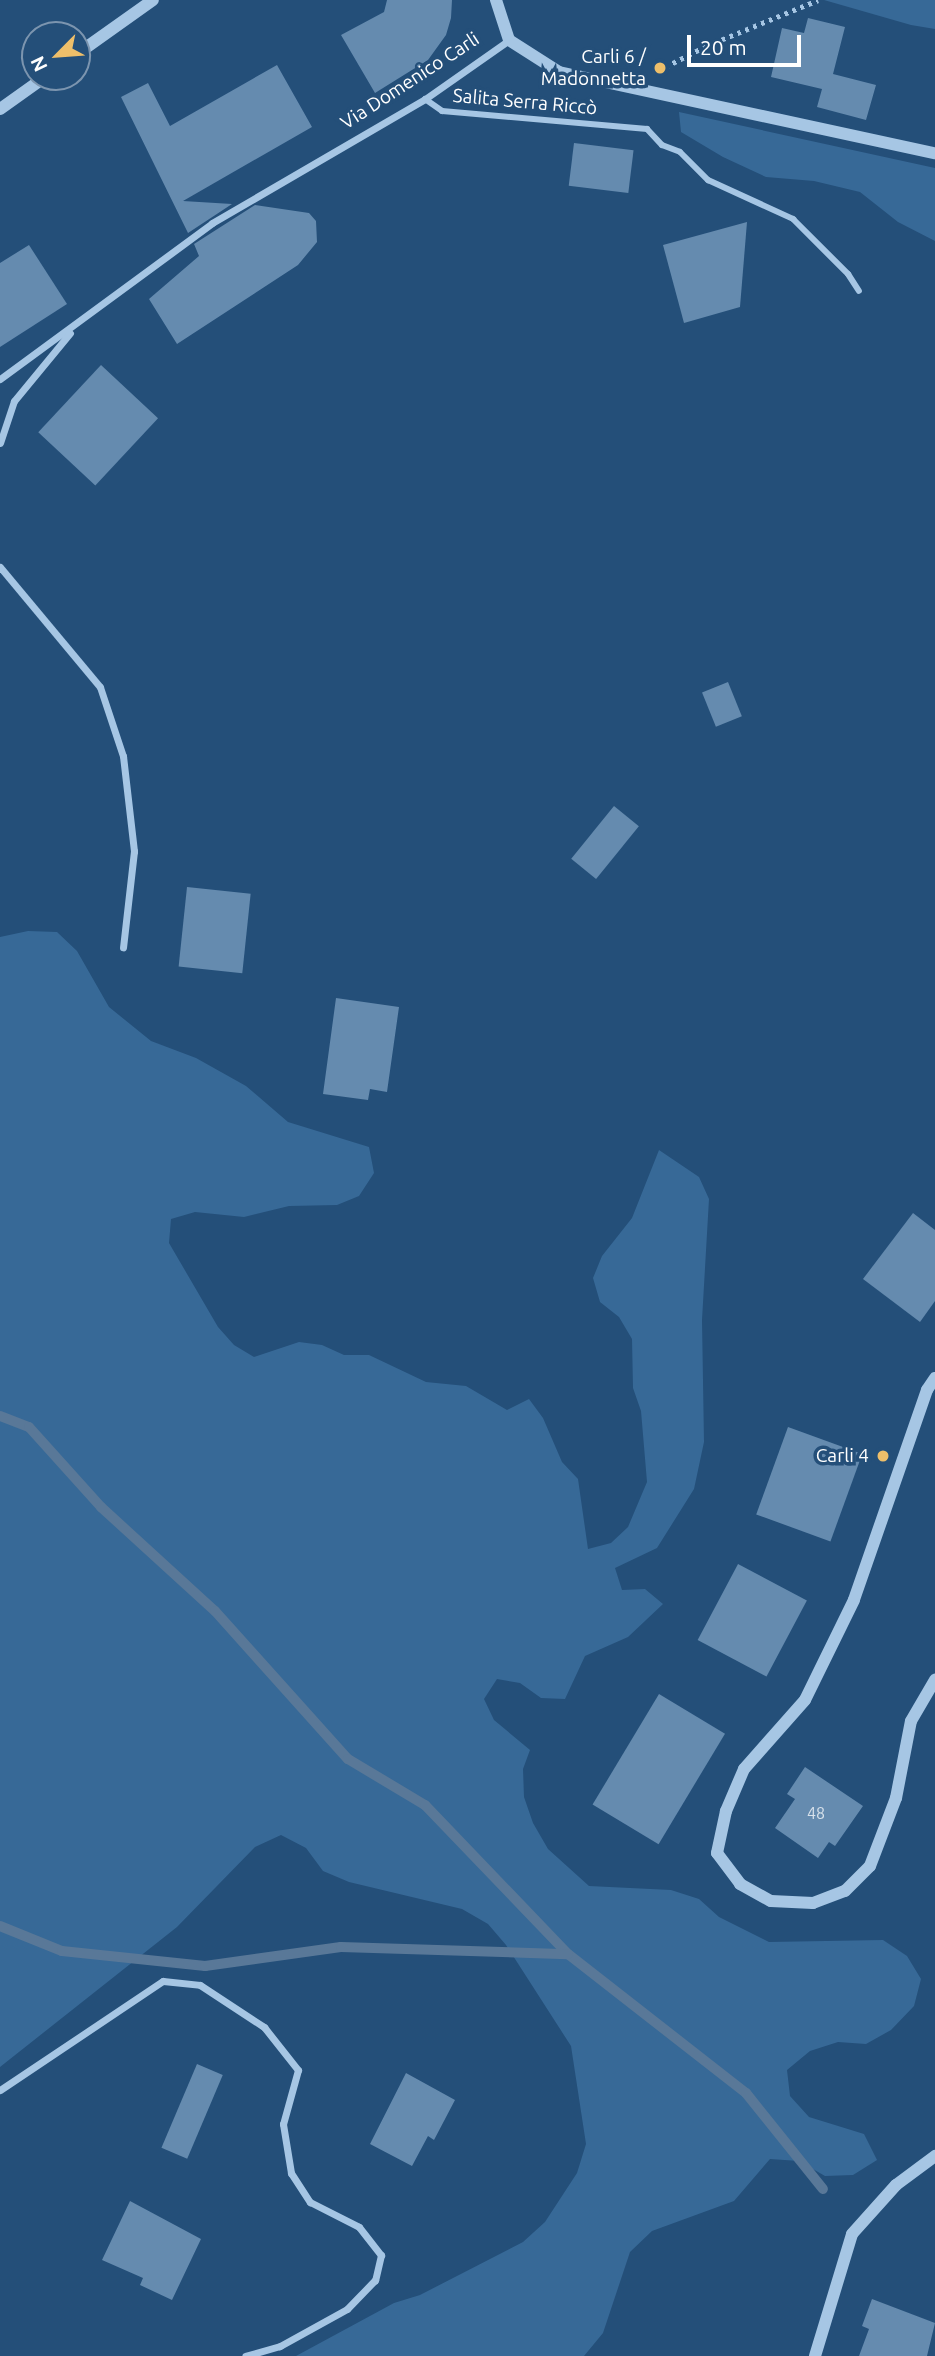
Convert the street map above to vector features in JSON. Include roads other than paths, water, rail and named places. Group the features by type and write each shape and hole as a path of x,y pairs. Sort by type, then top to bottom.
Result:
{"street":[{"path":"91,44 153,0"},
{"path":"496,0 509,40"},
{"name":"Via Domenico Carli","path":"0,379 212,223 425,99 509,40 559,72 935,153"},
{"path":"0,109 25,91"},
{"name":"Salita Serra Riccò","path":"425,99 442,111 647,129 708,180 793,219 848,274 859,291"},
{"path":"0,443 13,401 78,324"},
{"path":"0,567 100,687 123,756 134,851 123,947"},
{"path":"935,1378 927,1390 854,1600 805,1700 744,1769 726,1811 717,1853 740,1884 771,1901 813,1903 845,1891 870,1866 896,1798 911,1721 935,1679"},
{"path":"0,2090 163,1981 200,1986 264,2027 298,2070 283,2124 291,2173 310,2202 359,2227 381,2255 375,2280 347,2309 280,2346 245,2356"},
{"path":"815,2356 852,2234 896,2185 935,2156"}],"waterway":[{"path":"0,1416 29,1427 101,1507 215,1611 348,1759 425,1805 568,1954 746,2093 823,2189"},
{"path":"0,1926 62,1951 205,1966 341,1947 568,1954"}],"place":[{"name":"Carli 6 / Madonnetta","path":"660,68"},
{"name":"Carli 4","path":"883,1456"}]}
